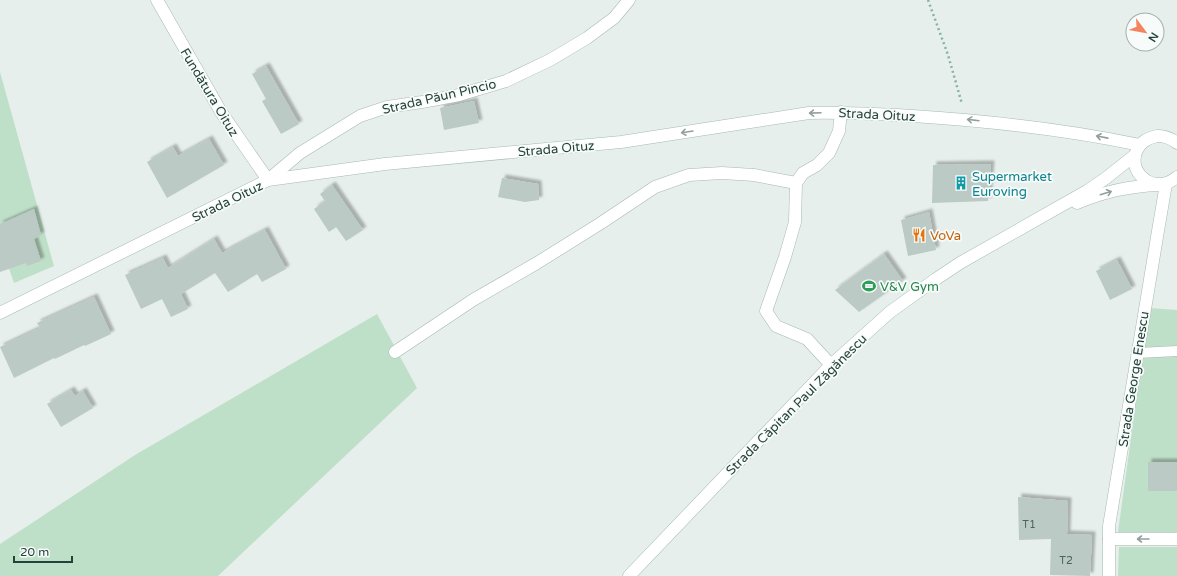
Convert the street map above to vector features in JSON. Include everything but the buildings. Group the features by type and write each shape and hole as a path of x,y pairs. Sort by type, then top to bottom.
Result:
{"street":[{"name":"Fundătura Oituz","path":"157,0 221,112 268,180"},
{"name":"Strada Păun Pincio","path":"268,180 300,153 360,116 387,107 459,95 506,81 550,60 587,38 614,18 629,0"},
{"name":"Strada Oituz","path":"0,313 268,180 385,164 621,142 809,113 841,112 966,119 1079,133 1138,150"},
{"path":"831,365 807,340 776,326 766,310 785,257 795,222 796,183 803,173 816,165 829,153 839,131 841,112"},
{"name":"Strada Căpitan Paul Zăgănescu","path":"629,576 831,365 890,312 936,279 966,260 1093,187 1138,150 1146,140 1154,136 1177,137"},
{"path":"1162,136 1169,138 1177,144"},
{"path":"1138,150 1135,162 1140,175 1145,180 1152,184 1170,181"},
{"path":"395,352 473,300 543,259 655,187 689,175 722,173 754,175 796,183"},
{"name":"Strada Căpitan Paul Zăgănescu","path":"1043,217 1086,199 1122,188 1170,181"},
{"name":"Strada George Enescu","path":"1109,576 1109,526 1138,353 1170,181"},
{"path":"1109,539 1177,539"}],"lane":[{"path":"1138,353 1177,351"}],"path":[{"path":"928,0 948,55 966,119"}],"green space":[{"path":"0,72 54,266 14,283 0,242"},
{"path":"1149,308 1177,310 1177,532 1118,532"},
{"path":"377,314 417,388 218,576 0,576 0,544 135,455"},
{"path":"1119,547 1177,547 1177,576 1118,576"}],"place":[{"name":"Supermarket Euroving","path":"961,183"},
{"name":"VoVa","path":"919,235"},
{"name":"V&V Gym","path":"869,286"}]}
